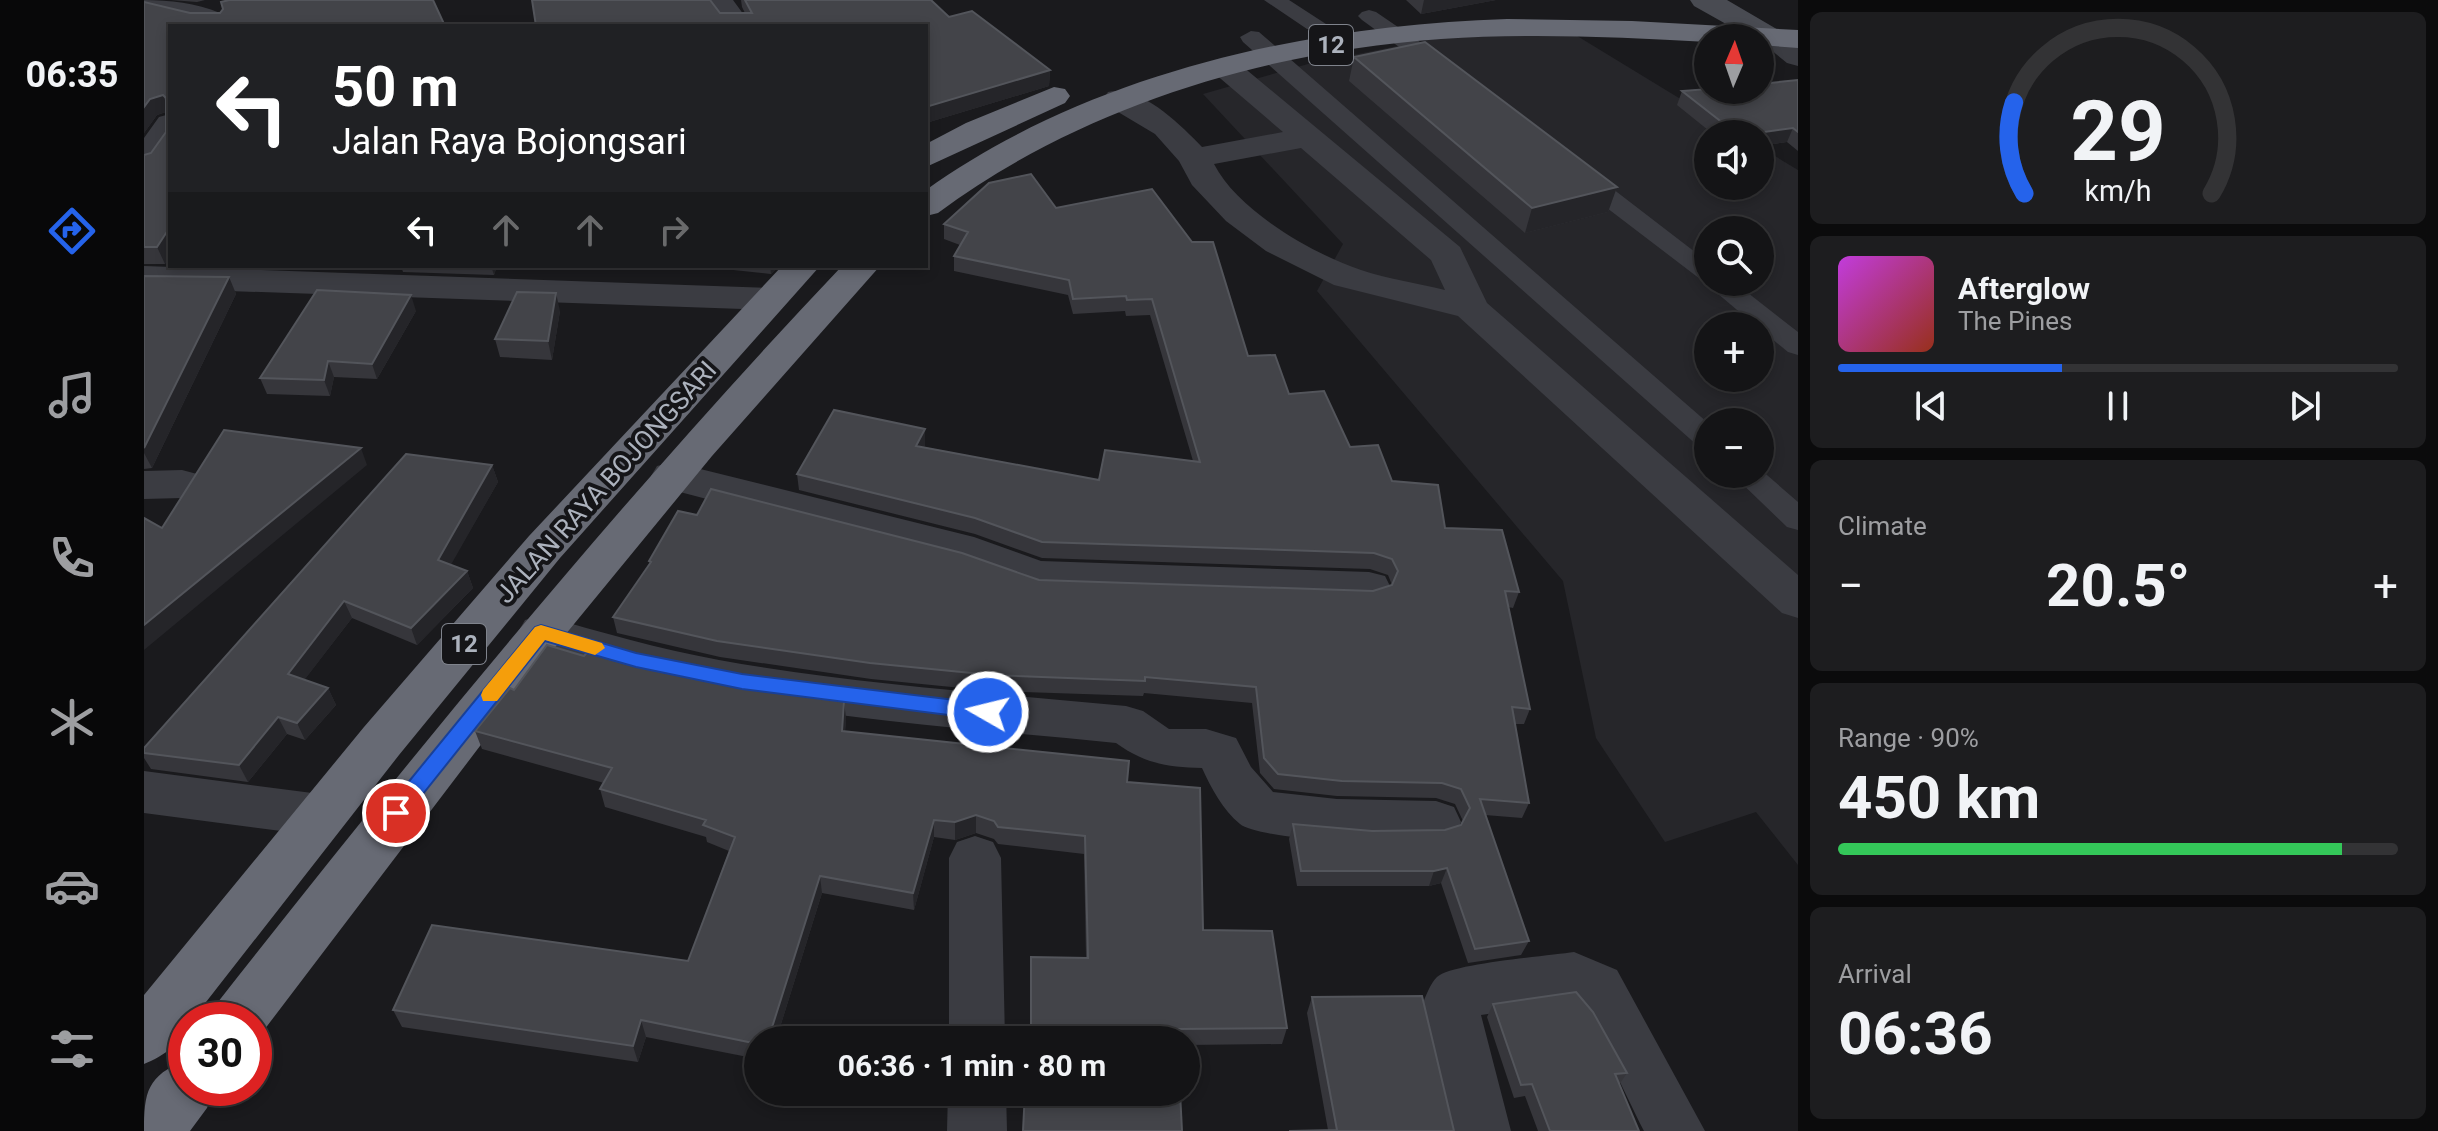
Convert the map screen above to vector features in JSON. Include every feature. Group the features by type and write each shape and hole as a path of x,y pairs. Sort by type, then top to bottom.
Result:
{"highway":[{"name":"12","path":"928,156 1066,90 1199,48 1315,24 1369,16 1528,8 1798,19"},
{"name":"12","path":"928,204 954,184 1017,145 1081,114 1119,99 1225,67 1276,56 1398,35 1461,29 1533,27 1784,38"},
{"name":"JALAN RAYA BOJONGSARI","path":"144,1038 320,815 587,497 800,268"},
{"name":"JALAN RAYA BOJONGSARI","path":"252,1002 396,813 541,632 672,476 795,336 860,268"},
{"path":"154,1131 173,1106"}],"main road":[{"path":"1704,0 1784,38"}],"street":[{"path":"718,0 736,24"},
{"path":"144,5 213,15"},
{"path":"1784,38 1798,57"},
{"path":"1225,67 1447,255 1471,308 1798,601"},
{"path":"1119,99 1166,127 1194,158 1204,178 1238,214 1278,244 1347,277 1471,308"},
{"path":"144,161 168,127"},
{"path":"1194,158 1309,137"},
{"path":"144,277 770,299"},
{"path":"672,476 974,553 1038,577 1369,588"},
{"path":"541,632 636,660 742,682 988,712 1126,725 1139,731 1148,741 1166,748 1219,752 1233,781 1259,811 1337,820 1436,822"},
{"path":"144,792 320,815"},
{"path":"975,858 977,1026"},
{"path":"1481,1131 1450,1005 1458,993 1574,977 1597,988 1675,1131"},
{"path":"977,1106 977,1131"}],"lane":[{"path":"1274,0 1315,24"},
{"path":"1369,16 1466,86"},
{"path":"1251,37 1694,427"},
{"path":"1563,162 1694,264"},
{"path":"1735,296 1798,346"},
{"path":"1763,488 1798,519"}],"shaded area":[{"path":"1569,31 1715,120 1694,120 1694,200 1774,200 1774,155 1798,170 1798,865 1756,812 1665,842 1596,738 1563,581 1317,291 1343,244 1203,94 1308,64 1453,35"}],"building":[{"path":"433,0 444,24 168,24 168,230 157,247 144,247 144,155 151,153 166,132 166,98 163,95 150,99 144,107 144,2 190,13 220,13 223,9 221,2"},
{"path":"532,0 710,0 720,13 752,13 745,0 931,0 949,17 972,11 1050,70 928,106 928,24 536,24"},
{"path":"1425,42 1617,187 1532,208 1354,57"},
{"path":"1798,80 1798,132 1793,128 1774,131 1774,120 1719,120 1699,104 1774,104 1774,83"},
{"path":"1694,90 1694,100 1682,91"},
{"path":"1031,174 1056,208 1152,189 1192,242 1213,242 1248,356 1275,355 1289,394 1324,391 1350,447 1378,445 1392,481 1438,485 1445,528 1502,530 1519,592 1505,591 1530,709 1512,707 1529,803 1480,799 1529,941 1475,949 1447,868 1434,871 1301,871 1293,824 1372,831 1445,830 1461,825 1470,808 1461,789 1442,783 1342,781 1278,774 1264,758 1256,687 1145,677 1145,681 992,675 870,663 717,641 613,617 651,562 678,511 697,515 711,489 962,553 1039,580 1373,591 1392,585 1398,571 1392,559 1374,553 1042,542 975,518 797,474 834,410 925,429 916,446 1099,480 1105,450 1200,462 1152,299 1127,300 1126,296 1073,299 1069,280 954,256 968,232 944,224 989,183"},
{"path":"144,276 229,277 144,448"},
{"path":"317,290 411,295 372,364 328,361 324,380 260,378"},
{"path":"517,292 556,293 548,341 495,339"},
{"path":"224,430 361,448 144,625 144,518 162,528"},
{"path":"406,454 492,465 438,560 467,571 411,628 344,601 288,674 328,688 297,723 278,717 239,765 144,753 144,748"},
{"path":"547,645 584,656 589,650 714,681 844,701 842,731 1129,761 1127,782 1200,788 1203,930 1272,931 1287,1028 1031,1026 1031,957 1088,958 1085,836 998,827 994,821 976,815 955,822 934,820 913,893 820,876 772,1026 744,1026 744,1041 641,1020 633,1046 393,1010 432,925 688,961 735,837 703,825 706,820 600,789 612,768 475,731 510,688 514,690"},
{"path":"1576,992 1593,1012 1627,1073 1615,1074 1639,1131 1550,1131 1532,1084 1521,1085 1493,1004"},
{"path":"1422,996 1454,1131 1289,1131 1337,1130 1312,997"},
{"path":"1024,1106 1181,1106 1182,1131 1023,1131"}],"slow traffic":[{"path":"490,695 541,632 595,648"}],"route":[{"path":"396,813 541,632 636,660 742,682 988,712"}]}
